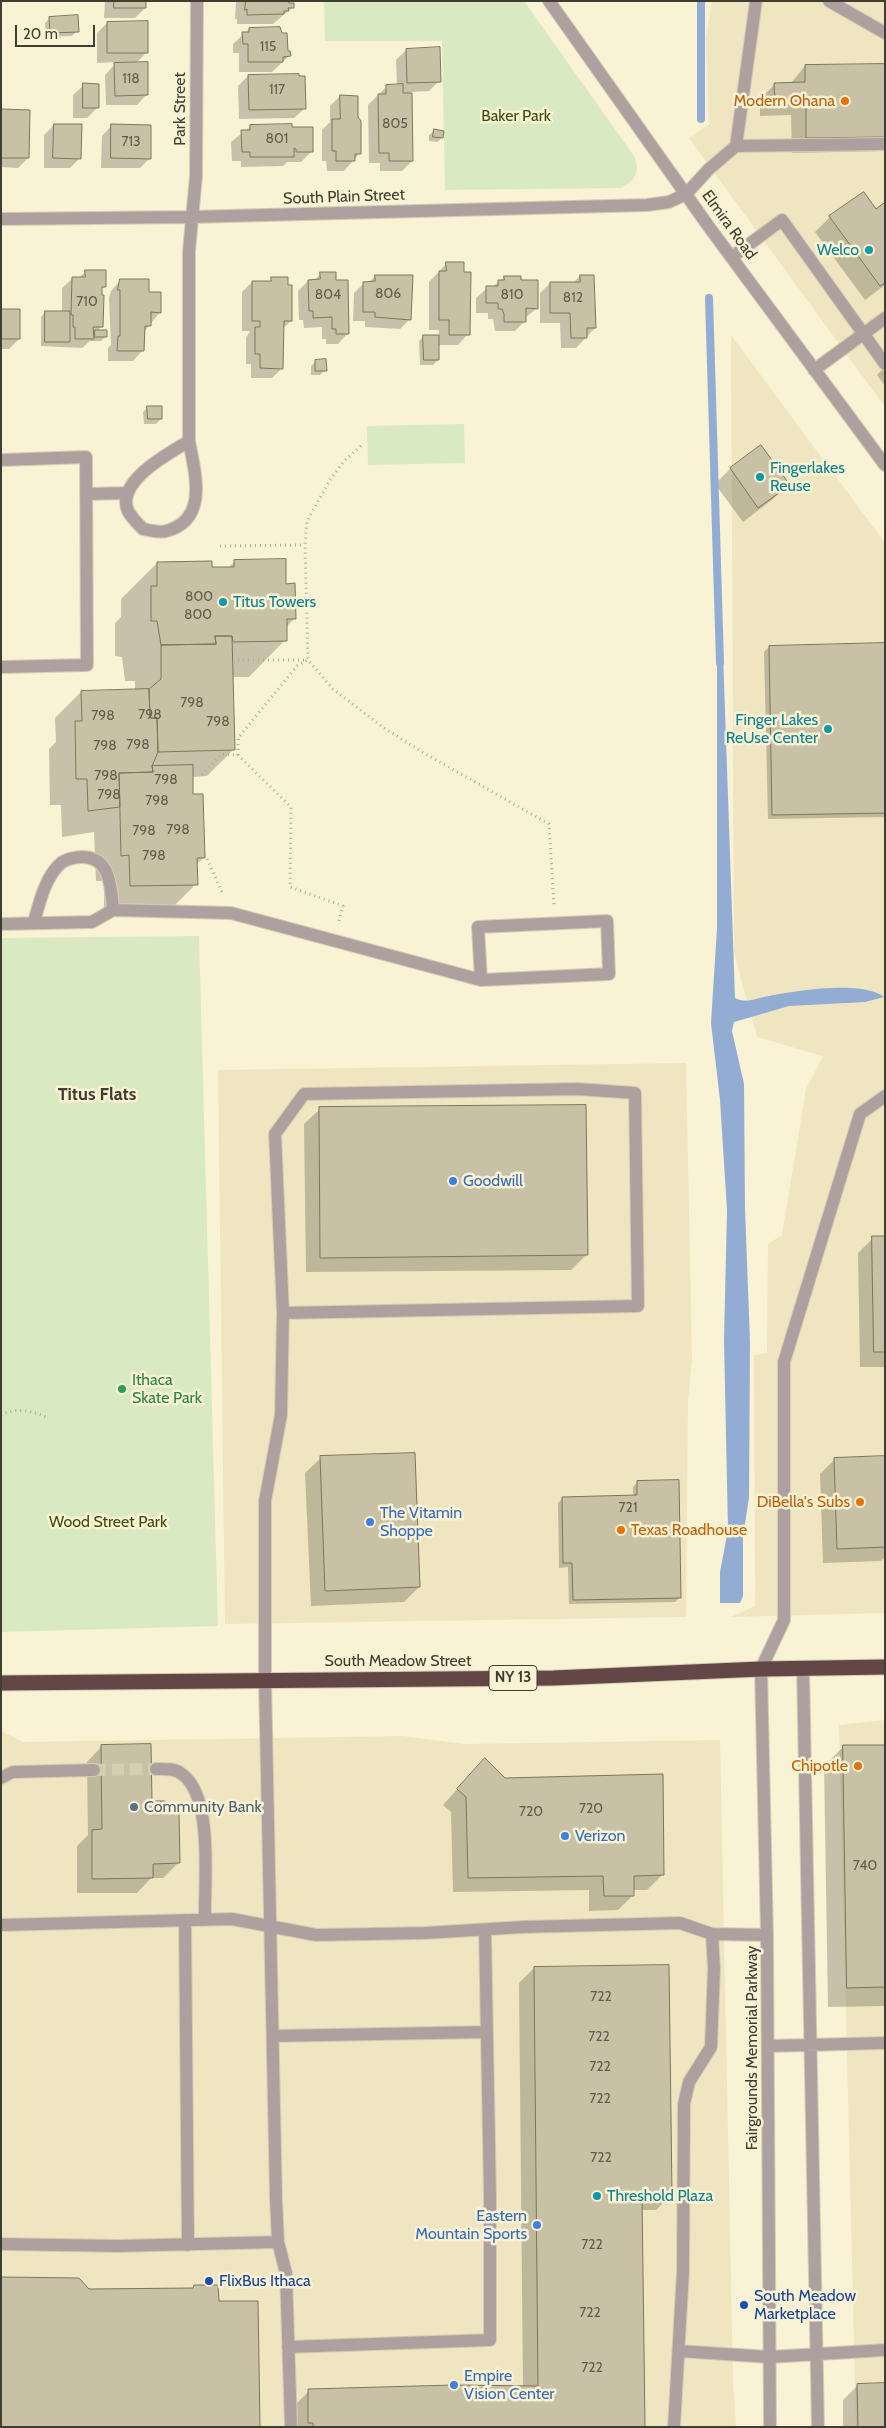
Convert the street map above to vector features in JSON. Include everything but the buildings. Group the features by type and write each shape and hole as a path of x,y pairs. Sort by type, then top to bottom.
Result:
{"highway":[{"name":"South Meadow Street","path":"1,1683 554,1678 761,1669 885,1667"}],"street":[{"name":"Park Street","path":"127,493 128,510 143,529 165,532 187,521 196,500 190,441 190,217 196,176 197,1"},
{"name":"Elmira Road","path":"549,1 686,194 885,466"},
{"path":"686,194 736,146 756,1"},
{"path":"829,1 885,33"},
{"path":"736,146 885,144"},
{"name":"South Plain Street","path":"1,219 190,217 647,205 668,202 686,194"},
{"path":"732,257 782,220 885,364"},
{"path":"814,370 885,318"},
{"path":"86,494 127,493 147,466 190,441"},
{"path":"1,460 86,457 87,665 1,667"},
{"path":"34,922 42,895 51,877 61,862 76,857 90,857 99,862 107,873 112,910"},
{"path":"1,924 92,922 112,910 231,913 480,980 609,974 607,921 478,927 480,980"},
{"path":"283,1313 638,1306 635,1093 577,1089 304,1094 275,1134 283,1313 281,1415 265,1500 266,1680 278,2242 286,2272 291,2427"},
{"path":"761,1669 784,1620 784,1362 860,1114 885,1096"},
{"name":"Fairgrounds Memorial Parkway","path":"761,1669 767,1935 770,2427"},
{"path":"803,1669 818,2427"},
{"path":"156,1769 171,1768 183,1774 192,1785 201,1806 204,1838 204,1919"},
{"path":"1,1778 13,1772 94,1770"},
{"path":"1,1925 232,1919 316,1935 485,1930 523,1926 680,1923 712,1934 767,1935"},
{"path":"185,1920 188,2244"},
{"path":"288,2347 490,2340 490,2196 485,1930"},
{"path":"674,2427 683,2271 684,2104 688,2082 711,2047 714,1969 712,1934"},
{"path":"273,2036 487,2032"},
{"path":"768,2046 885,2043"},
{"path":"1,2244 278,2242"},
{"path":"679,2351 770,2357 885,2350"}],"path":[{"path":"361,446 345,460 330,480 307,521 305,544 308,660 333,689 384,728 549,824 555,924"},
{"path":"220,546 305,544"},
{"path":"238,660 308,660"},
{"path":"238,755 238,738 297,666 308,660"},
{"path":"202,775 222,754 238,755 291,807 290,888 343,906 332,941"},
{"path":"207,859 231,913"},
{"path":"1,1414 24,1411 34,1412 46,1417"}],"shaded area":[{"path":"712,1 885,1 885,407 689,138 709,124 706,39"},
{"path":"731,335 885,543 885,1613 731,1617 755,1606 754,1355 767,1353 768,1244 782,1235 806,1089 823,1056 757,1037 734,953"},
{"path":"686,1063 692,1360 688,1400 686,1617 225,1624 218,1070"},
{"path":"885,1720 885,2427 856,2427 839,1725"},
{"path":"1,1731 23,1742 403,1736 464,1744 720,1740 733,2380 736,2427 1,2427"}],"green space":[{"name":"Baker Park","path":"324,1 524,1 634,156 637,171 633,179 621,188 445,190 442,41 325,41"},
{"path":"464,424 465,463 368,465 367,426"},
{"name":"Wood Street Park","path":"199,936 218,1626 1,1632 1,938"}],"water":[{"path":"717,653 723,653 735,998 748,1001 769,996 828,988 860,989 874,992 884,997 865,1002 789,1006 734,1022 732,1031 744,1084 745,1209 750,1342 749,1498 743,1536 743,1596 740,1603 720,1603 720,1572 728,1530 724,1340 727,1210 720,1100 711,1023 717,928"}],"waterway":[{"path":"701,1 701,119"},
{"path":"709,298 720,663"}],"tunnel":[{"path":"94,1770 156,1769"}],"place":[{"name":"Modern Ohana","path":"845,101"},
{"name":"Welco","path":"869,250"},
{"name":"Fingerlakes Reuse","path":"760,477"},
{"name":"Titus Towers","path":"223,602"},
{"name":"Finger Lakes ReUse Center","path":"828,729"},
{"name":"Goodwill","path":"453,1181"},
{"name":"Ithaca Skate Park","path":"122,1389"},
{"name":"DiBella's Subs","path":"860,1502"},
{"name":"The Vitamin Shoppe","path":"370,1522"},
{"name":"Texas Roadhouse","path":"621,1530"},
{"name":"Chipotle","path":"858,1766"},
{"name":"Community Bank","path":"134,1807"},
{"name":"Verizon","path":"565,1836"},
{"name":"Threshold Plaza","path":"597,2196"},
{"name":"Eastern Mountain Sports","path":"537,2225"},
{"name":"FlixBus Ithaca","path":"209,2281"},
{"name":"South Meadow Marketplace","path":"744,2305"},
{"name":"Empire Vision Center","path":"454,2385"}],"district":[{"name":"Titus Flats","path":"97,1095"}]}
